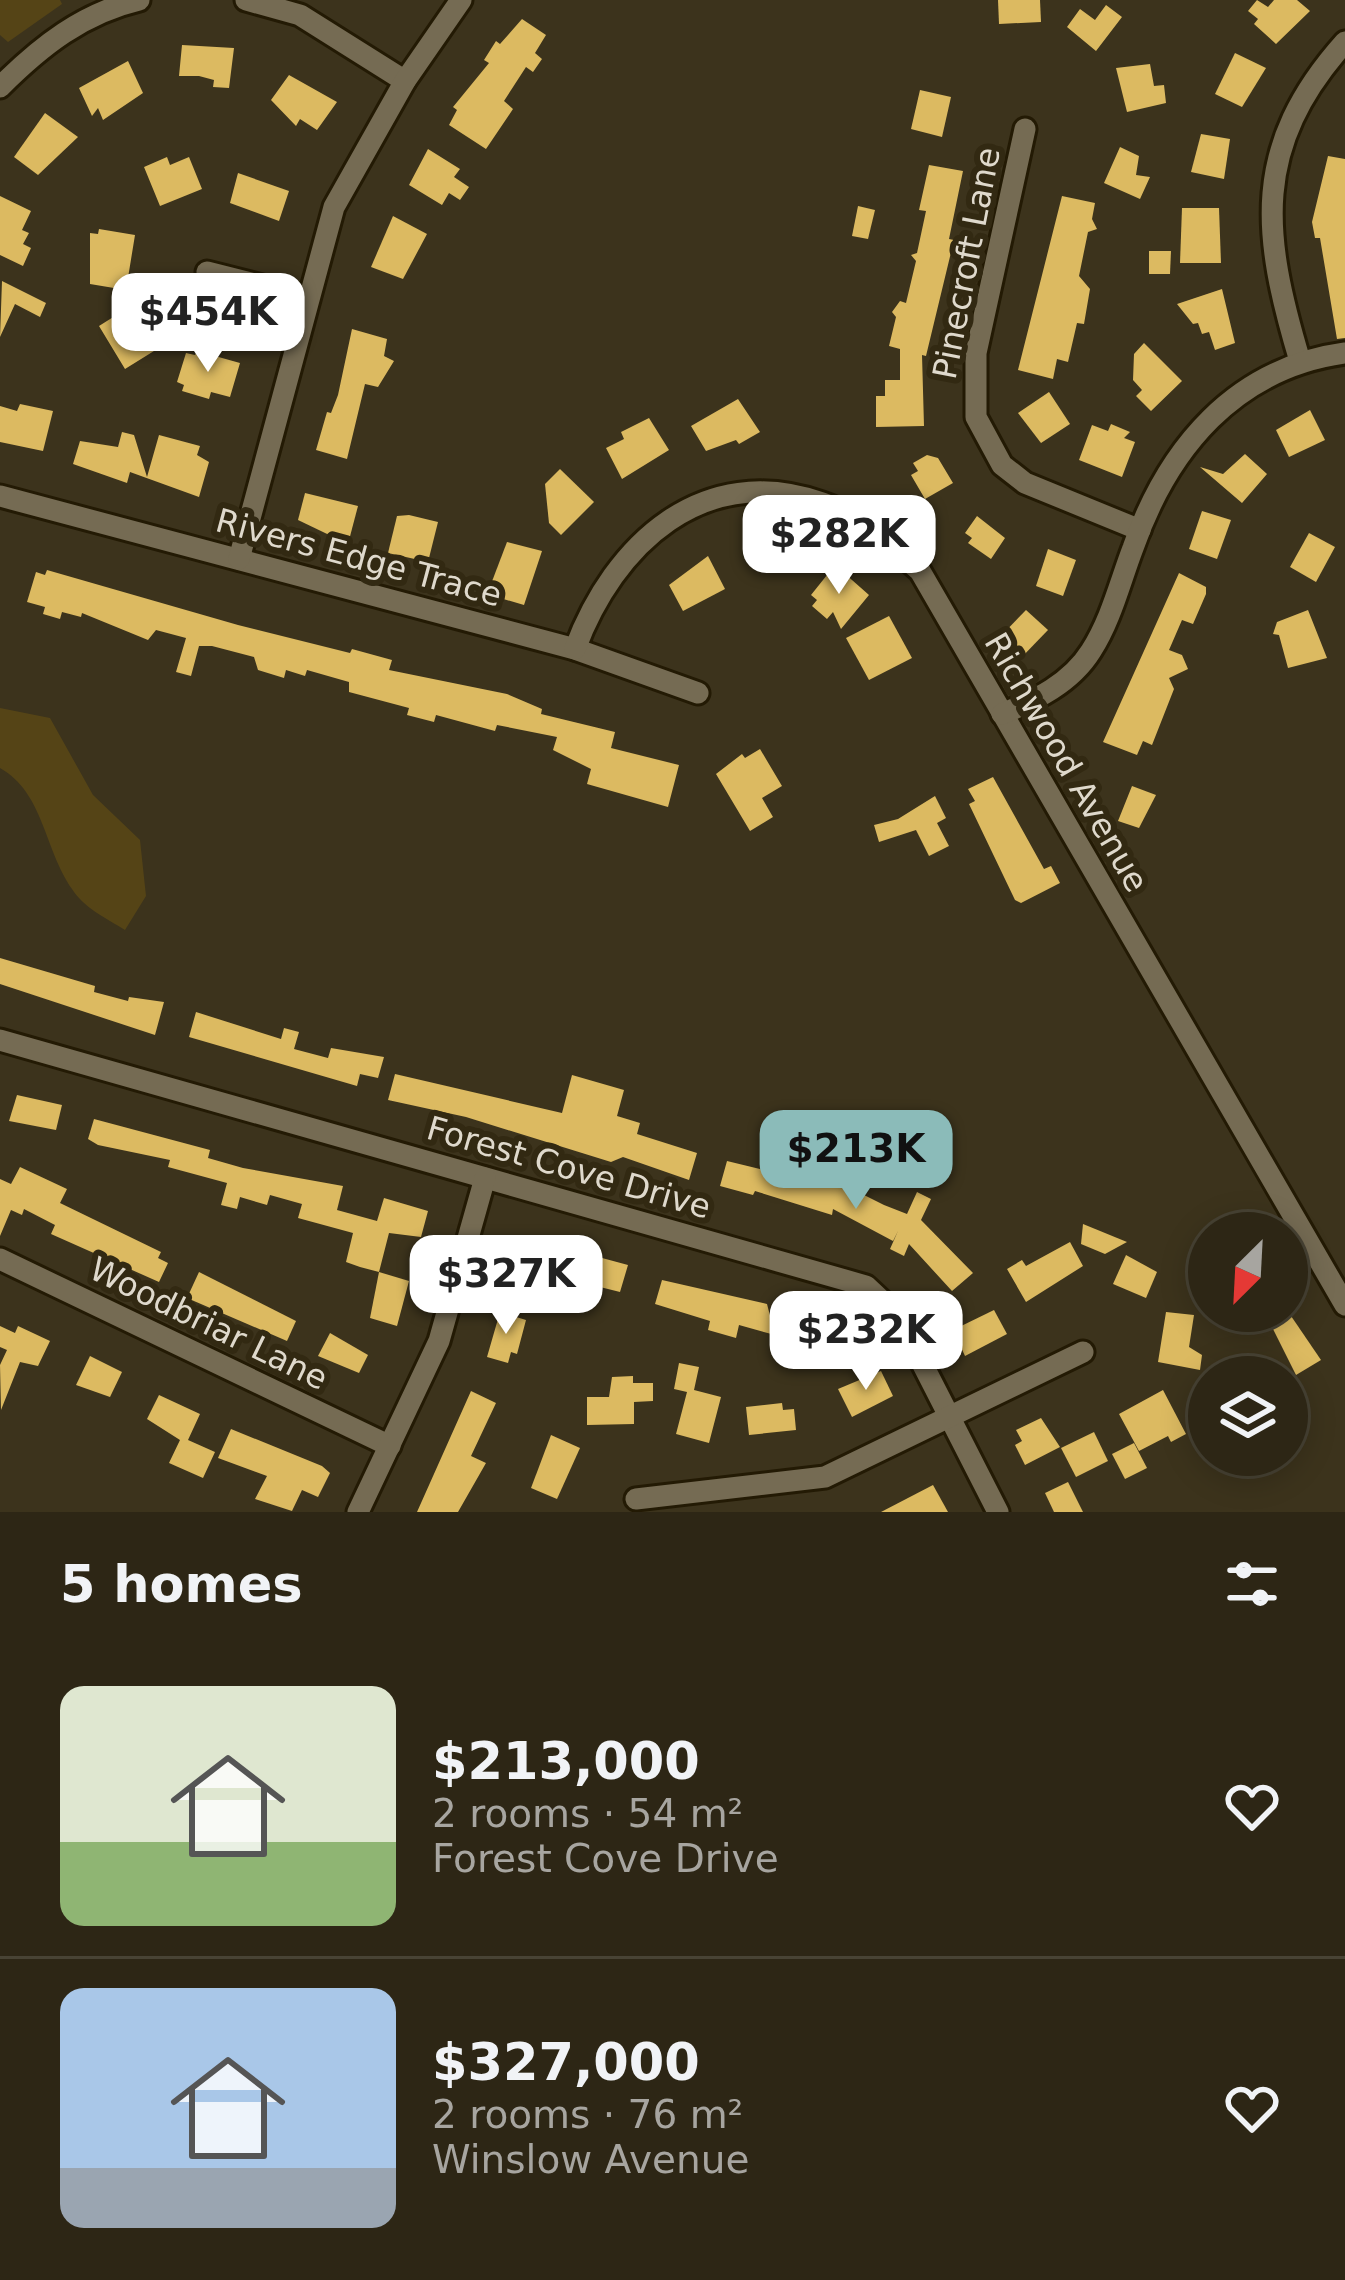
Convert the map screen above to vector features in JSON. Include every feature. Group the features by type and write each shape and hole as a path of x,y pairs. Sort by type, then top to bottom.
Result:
{"street":[{"path":"0,87 63,32 101,10 139,0"},
{"path":"246,0 300,16 405,81"},
{"path":"239,560 307,297 340,194 405,81 461,0"},
{"path":"1300,361 1278,290 1270,235 1271,179 1305,93 1345,43"},
{"name":"Pinecroft Lane","path":"1025,129 976,353 976,417 1002,465 1025,483 1140,530"},
{"path":"207,272 307,297"},
{"path":"1002,715 1051,690 1090,653 1156,491 1193,433 1222,406 1300,361 1345,353"},
{"name":"Richwood Avenue","path":"575,649 605,582 657,526 727,496 791,494 825,503 866,525 920,571 1345,1306"},
{"name":"Rivers Edge Trace","path":"0,496 575,649 698,693"},
{"name":"Forest Cove Drive","path":"0,1040 866,1286 898,1316 998,1512"},
{"path":"358,1512 439,1341 485,1178"},
{"name":"Woodbriar Lane","path":"0,1259 390,1446"},
{"path":"636,1499 825,1478 1083,1352"}],"shaded area":[{"path":"0,0 60,0 62,4 8,42 0,35"},
{"path":"0,708 50,718 93,795 140,840 146,896 125,930 77,896 26,792 0,768"}],"building":[{"path":"998,0 1040,0 1041,22 999,24"},
{"path":"1257,0 1268,7 1274,0 1297,0 1310,11 1276,44 1254,24 1258,19 1248,11"},
{"path":"1106,5 1122,17 1096,51 1067,27 1080,9 1095,20"},
{"path":"522,19 546,35 535,53 542,59 533,72 526,67 504,101 513,109 486,149 449,125 457,110 453,107 489,63 484,60 496,41 500,44"},
{"path":"182,45 234,48 229,88 213,87 214,80 199,76 179,76"},
{"path":"1235,53 1266,68 1242,107 1215,94"},
{"path":"128,61 143,93 103,120 98,108 92,116 79,88"},
{"path":"1150,64 1154,86 1164,85 1166,103 1127,112 1116,68"},
{"path":"289,75 337,102 317,130 300,119 296,126 271,100"},
{"path":"920,90 951,97 942,137 911,129"},
{"path":"45,113 78,137 38,175 14,157"},
{"path":"1201,134 1230,139 1224,179 1191,172"},
{"path":"1120,147 1139,156 1136,175 1150,177 1140,199 1104,183"},
{"path":"428,149 460,169 454,177 469,187 460,200 449,193 442,205 409,185"},
{"path":"1328,156 1345,159 1345,338 1337,339 1320,238 1315,238 1312,222"},
{"path":"167,157 170,165 189,157 202,189 160,206 144,167"},
{"path":"929,165 963,171 949,239 954,240 926,356 922,355 924,426 876,427 876,396 885,396 885,380 900,380 900,349 889,346 896,317 892,312 900,301 906,303 916,261 911,255 917,253 926,211 919,210"},
{"path":"238,173 289,191 279,221 230,203"},
{"path":"0,196 31,211 22,230 29,233 23,244 31,248 23,266 0,255"},
{"path":"1062,196 1095,203 1092,219 1097,229 1088,232 1079,276 1090,289 1084,324 1077,323 1068,362 1057,359 1053,379 1018,370"},
{"path":"858,206 875,210 868,239 852,236"},
{"path":"1182,208 1219,208 1221,263 1180,263"},
{"path":"393,216 427,234 403,279 371,267"},
{"path":"99,229 135,235 126,290 90,284 90,233 98,234"},
{"path":"1149,251 1171,251 1170,274 1149,274"},
{"path":"2,281 46,303 40,317 15,304 0,337"},
{"path":"1222,289 1235,343 1215,350 1209,332 1202,334 1198,323 1193,324 1177,304"},
{"path":"134,304 156,329 139,339 162,346 125,369 99,326"},
{"path":"352,329 387,339 384,356 394,361 378,387 365,384 347,459 316,450 327,412 331,413 338,395"},
{"path":"1144,343 1182,381 1151,411 1136,396 1142,390 1133,380 1134,354"},
{"path":"197,351 240,363 230,397 211,392 209,399 182,391 184,385 177,382 186,353"},
{"path":"1049,392 1070,424 1041,443 1018,413"},
{"path":"738,399 760,432 739,444 736,440 706,451 691,426"},
{"path":"20,404 53,411 43,451 0,442 0,406 17,411"},
{"path":"1310,410 1325,440 1289,457 1276,430"},
{"path":"649,418 669,450 622,479 606,448 624,439 621,432"},
{"path":"1111,424 1130,432 1124,438 1135,442 1122,477 1079,460 1092,425 1108,431"},
{"path":"122,432 134,435 147,477 159,435 200,446 197,455 209,462 199,497 130,472 127,483 73,464 80,441 118,447"},
{"path":"1245,454 1267,474 1242,503 1200,467 1223,474"},
{"path":"927,455 938,458 953,483 925,499 911,475 918,471 913,463"},
{"path":"560,469 594,502 561,535 549,523 545,484"},
{"path":"305,493 358,506 348,544 298,520"},
{"path":"1202,511 1231,520 1217,559 1189,549"},
{"path":"397,516 438,522 428,562 388,553"},
{"path":"977,516 1005,538 991,559 968,543 972,538 965,533"},
{"path":"1309,533 1335,547 1316,582 1290,567"},
{"path":"507,542 542,551 524,605 493,596 491,584"},
{"path":"1048,549 1076,560 1063,596 1036,586"},
{"path":"708,556 725,589 683,611 669,585"},
{"path":"835,565 869,595 841,629 833,612 827,619 812,606 817,600 811,595"},
{"path":"47,570 238,625 392,660 389,670 507,694 542,709 541,714 615,732 611,748 679,765 668,807 587,784 591,769 553,750 557,737 497,725 495,731 436,715 434,722 407,715 409,708 349,692 349,682 307,670 305,676 286,670 284,678 258,670 254,657 212,646 199,646 191,676 176,672 186,638 156,630 148,640 82,613 81,617 62,612 60,619 43,614 45,607 27,602 36,572 45,575"},
{"path":"1179,573 1206,587 1206,594 1193,624 1182,620 1169,650 1182,655 1188,669 1169,678 1174,689 1152,745 1143,741 1137,755 1103,742"},
{"path":"1026,610 1048,630 1019,660 998,639"},
{"path":"1308,610 1327,658 1288,668 1279,635 1273,634 1277,622"},
{"path":"889,616 912,658 869,680 846,638"},
{"path":"760,749 782,786 762,798 773,817 750,831 716,774 742,754 745,758"},
{"path":"993,777 1044,869 1051,866 1060,883 1021,903 1015,900 969,804 975,801 968,789"},
{"path":"1132,786 1156,795 1139,828 1118,821"},
{"path":"935,796 946,818 937,823 949,846 929,856 916,830 879,842 874,825 898,819"},
{"path":"0,958 95,986 94,992 128,1001 129,997 164,1002 155,1035 0,984"},
{"path":"196,1012 281,1039 284,1028 299,1032 294,1049 328,1058 331,1048 384,1057 378,1078 360,1074 357,1086 189,1037"},
{"path":"395,1074 562,1113 572,1075 624,1090 617,1116 640,1123 637,1134 697,1153 689,1180 623,1157 611,1162 466,1117 388,1100"},
{"path":"17,1095 62,1105 56,1130 9,1121"},
{"path":"94,1119 210,1150 208,1158 243,1168 343,1186 337,1210 377,1221 384,1198 428,1211 421,1237 389,1233 379,1272 346,1262 353,1233 298,1218 302,1204 270,1195 267,1205 240,1197 237,1209 221,1205 227,1183 168,1167 170,1160 98,1145 88,1139"},
{"path":"838,1158 854,1162 848,1187 884,1205 907,1214 917,1192 931,1199 921,1220 973,1273 952,1291 909,1244 904,1256 890,1249 898,1231 893,1241 833,1209 832,1215 755,1191 753,1195 720,1186 727,1161 831,1186"},
{"path":"20,1167 67,1189 60,1203 161,1252 158,1258 168,1263 159,1282 51,1234 55,1225 24,1209 22,1215 11,1210 0,1236 0,1179 11,1184"},
{"path":"1083,1224 1127,1242 1105,1254 1081,1244"},
{"path":"528,1238 628,1265 620,1292 600,1287 596,1301 518,1277 515,1287 500,1282 504,1264 520,1269"},
{"path":"1070,1242 1083,1266 1026,1302 1007,1269 1022,1260 1026,1266"},
{"path":"1126,1255 1157,1272 1146,1298 1113,1284"},
{"path":"199,1272 296,1321 287,1341 187,1298"},
{"path":"379,1272 409,1281 397,1326 370,1318"},
{"path":"662,1280 767,1304 775,1335 739,1325 736,1338 708,1330 710,1321 655,1304"},
{"path":"994,1310 1007,1334 965,1356 953,1330"},
{"path":"773,1311 838,1328 830,1356 791,1348"},
{"path":"500,1312 526,1320 517,1354 511,1352 508,1363 487,1357"},
{"path":"1166,1312 1188,1314 1189,1347 1202,1356 1188,1356 1188,1368 1158,1362"},
{"path":"0,1326 15,1333 18,1326 50,1341 38,1366 20,1362 1,1410 0,1365 7,1350 0,1347"},
{"path":"1274,1332 1302,1332 1321,1360 1308,1368 1308,1356 1286,1356"},
{"path":"330,1333 368,1355 359,1373 318,1356"},
{"path":"90,1356 122,1372 110,1397 76,1385"},
{"path":"679,1363 699,1367 694,1390 721,1397 709,1443 676,1434 687,1392 674,1389"},
{"path":"881,1371 893,1396 852,1417 838,1389"},
{"path":"633,1376 633,1383 653,1383 653,1401 634,1402 634,1424 587,1425 587,1397 609,1397 612,1377"},
{"path":"1163,1390 1186,1434 1171,1442 1168,1436 1139,1451 1119,1414"},
{"path":"471,1391 496,1403 471,1456 486,1463 458,1512 417,1512"},
{"path":"159,1395 200,1414 188,1440 215,1452 203,1478 169,1463 180,1440 147,1419"},
{"path":"782,1403 783,1410 794,1409 796,1430 749,1435 746,1407"},
{"path":"1041,1418 1060,1447 1025,1465 1015,1445 1022,1441 1016,1430"},
{"path":"231,1429 322,1466 330,1473 318,1497 302,1490 292,1511 255,1499 267,1476 218,1458"},
{"path":"1094,1432 1108,1461 1076,1477 1061,1448"},
{"path":"551,1435 580,1448 557,1499 531,1488"},
{"path":"1134,1443 1147,1468 1125,1479 1112,1454"},
{"path":"1068,1482 1083,1512 1054,1512 1045,1493"},
{"path":"933,1485 948,1512 881,1512"}]}
